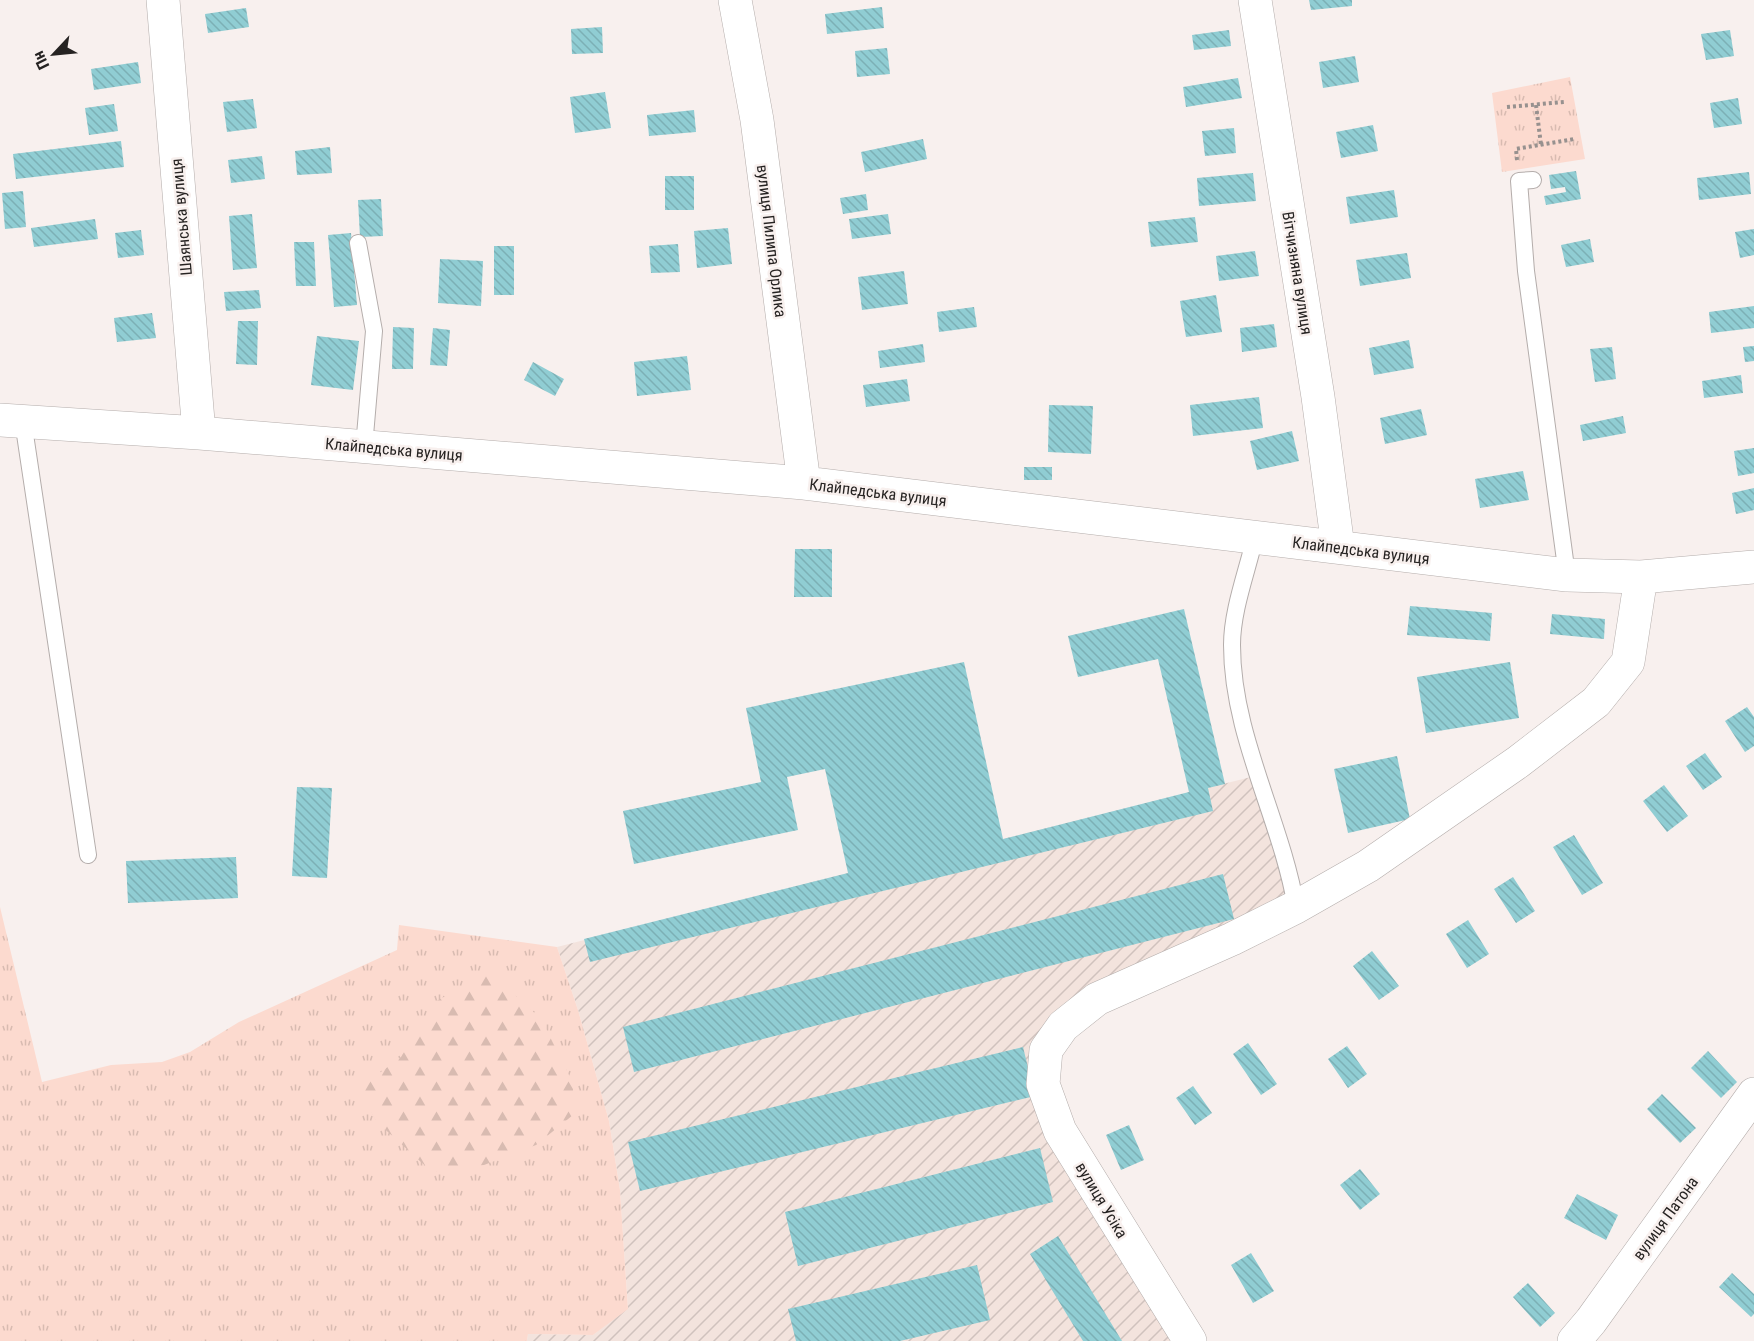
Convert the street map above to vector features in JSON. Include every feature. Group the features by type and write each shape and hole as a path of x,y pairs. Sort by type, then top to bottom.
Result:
{"street":[{"name":"Шаянська вулиця","path":"163,0 199,433"},
{"name":"вулиця Пилипа Орлика","path":"735,0 757,120 804,483"},
{"name":"Вітчизняна вулиця","path":"1255,0 1338,547"},
{"name":"Клайпедська вулиця","path":"12,421 199,433 804,483 1567,575 1641,577 1754,567"},
{"path":"1296,907 1368,866 1518,762 1596,702 1628,662 1641,577"},
{"name":"вулиця Усіка","path":"1190,1341 1060,1131 1043,1084 1046,1050 1063,1026 1097,999 1296,907"},
{"name":"вулиця Патона","path":"1574,1341 1592,1321 1754,1094"}],"lane":[{"path":"1526,181 1526,271 1567,575"},
{"path":"358,243 374,331 364,447"},
{"path":"12,421 88,855"},
{"path":"1255,537 1232,644 1236,690 1255,767 1290,874 1296,907"}],"path":[{"path":"1507,107 1564,102"},
{"path":"1536,105 1540,145"},
{"path":"1526,181 1516,149 1574,139"}],"shaded area":[{"path":"1263,774 1294,905 1121,983 1038,1066 1190,1341 527,1341 528,1334 593,1335 628,1308 620,1190 609,1121 578,1010 557,947 848,873 1003,839"}],"green space":[{"path":"1570,77 1585,159 1502,172 1492,93"},
{"path":"0,907 42,1082 111,1065 162,1062 190,1052 239,1022 397,950 399,925 557,947 578,1010 609,1121 620,1190 628,1309 593,1335 528,1334 527,1341 0,1341"},
{"path":"489,971 541,1019 573,1083 573,1115 536,1145 484,1165 432,1172 377,1122 358,1089 401,1057 435,1002"}],"building":[{"path":"1309,0 1352,0 1352,6 1311,10"},
{"path":"882,7 884,28 827,34 825,14"},
{"path":"246,8 249,27 208,33 205,14"},
{"path":"602,27 603,53 572,54 571,29"},
{"path":"1229,30 1231,46 1194,50 1192,35"},
{"path":"1730,30 1734,56 1706,60 1701,34"},
{"path":"887,48 890,74 857,77 855,51"},
{"path":"1355,56 1359,82 1323,88 1319,62"},
{"path":"138,62 141,83 94,90 91,69"},
{"path":"1238,78 1242,98 1186,107 1183,87"},
{"path":"605,92 611,128 575,133 570,97"},
{"path":"1738,98 1742,124 1714,128 1710,103"},
{"path":"253,99 257,128 227,132 223,102"},
{"path":"114,104 118,131 89,135 85,108"},
{"path":"694,110 696,132 649,136 647,115"},
{"path":"1373,125 1378,151 1341,158 1336,132"},
{"path":"1234,128 1236,153 1205,156 1202,131"},
{"path":"923,139 927,159 865,172 861,152"},
{"path":"121,141 124,167 16,179 13,154"},
{"path":"330,147 332,173 297,175 295,151"},
{"path":"262,156 265,179 231,183 228,160"},
{"path":"1576,171 1581,199 1546,205 1544,196 1566,192 1565,187 1551,189 1549,175"},
{"path":"1749,172 1751,194 1699,200 1697,178"},
{"path":"1253,173 1256,201 1199,206 1197,178"},
{"path":"665,176 694,176 694,210 665,210"},
{"path":"1394,190 1398,217 1350,224 1346,197"},
{"path":"23,191 26,227 5,229 2,193"},
{"path":"866,194 868,210 843,214 840,198"},
{"path":"381,199 383,236 360,237 358,200"},
{"path":"252,214 257,268 233,270 229,216"},
{"path":"888,214 891,234 852,239 849,219"},
{"path":"1195,217 1198,242 1151,247 1148,222"},
{"path":"95,219 98,239 34,247 31,228"},
{"path":"728,228 732,264 697,268 694,231"},
{"path":"1754,229 1754,255 1740,258 1735,232"},
{"path":"141,230 144,255 118,258 115,233"},
{"path":"351,233 357,305 334,307 328,235"},
{"path":"1590,239 1594,262 1566,267 1561,245"},
{"path":"294,242 314,242 316,286 296,286"},
{"path":"678,244 680,272 651,273 649,246"},
{"path":"494,246 514,246 514,295 494,295"},
{"path":"1255,251 1259,276 1219,281 1216,256"},
{"path":"1407,253 1411,278 1360,286 1356,260"},
{"path":"440,259 483,261 481,306 438,303"},
{"path":"904,271 908,304 862,310 858,277"},
{"path":"259,290 261,308 226,311 224,292"},
{"path":"1216,295 1222,332 1186,337 1180,301"},
{"path":"1754,306 1754,328 1711,333 1709,312"},
{"path":"974,307 977,327 939,332 937,312"},
{"path":"152,313 156,338 117,342 114,318"},
{"path":"238,321 258,321 257,365 236,364"},
{"path":"1274,324 1277,347 1242,352 1240,328"},
{"path":"393,327 414,328 413,369 392,369"},
{"path":"433,328 450,330 447,366 430,365"},
{"path":"317,336 359,341 353,390 311,385"},
{"path":"1409,340 1414,368 1374,375 1369,348"},
{"path":"923,344 925,362 880,368 878,351"},
{"path":"1754,346 1754,361 1745,362 1743,347"},
{"path":"1612,347 1616,379 1595,382 1590,349"},
{"path":"687,356 691,390 637,396 634,362"},
{"path":"533,362 564,379 555,396 524,380"},
{"path":"1741,375 1743,393 1704,398 1702,381"},
{"path":"907,379 910,401 866,407 863,385"},
{"path":"1259,397 1263,428 1193,436 1190,405"},
{"path":"1049,405 1093,406 1091,454 1048,452"},
{"path":"1421,409 1427,435 1385,444 1380,418"},
{"path":"1623,416 1626,433 1583,441 1580,425"},
{"path":"1292,431 1299,461 1257,470 1250,441"},
{"path":"1754,448 1754,473 1738,476 1734,451"},
{"path":"1024,467 1052,467 1052,480 1024,480"},
{"path":"1523,471 1529,500 1480,508 1475,479"},
{"path":"1754,488 1754,510 1736,514 1732,493"},
{"path":"795,549 832,549 832,597 794,597"},
{"path":"1410,606 1492,613 1490,641 1407,635"},
{"path":"1184,609 1225,784 1208,788 1213,811 590,962 584,939 848,873 825,769 787,777 798,830 634,864 623,811 761,782 746,708 964,662 1003,839 1189,792 1158,659 1078,677 1068,636"},
{"path":"1552,614 1605,619 1604,639 1550,634"},
{"path":"1510,662 1519,718 1426,733 1417,677"},
{"path":"1747,707 1754,717 1754,746 1745,752 1725,721"},
{"path":"1705,753 1722,777 1703,790 1686,766"},
{"path":"1397,756 1410,819 1348,833 1334,769"},
{"path":"1664,785 1688,816 1667,832 1643,801"},
{"path":"297,787 332,788 327,878 292,876"},
{"path":"1574,835 1603,883 1582,895 1553,847"},
{"path":"236,857 238,898 128,903 126,861"},
{"path":"1223,874 1234,919 634,1072 623,1027"},
{"path":"1513,877 1535,911 1516,923 1494,889"},
{"path":"1468,920 1489,954 1467,968 1446,934"},
{"path":"1372,951 1399,986 1379,1000 1353,966"},
{"path":"1248,1043 1277,1084 1261,1095 1233,1054"},
{"path":"1347,1046 1367,1074 1348,1088 1328,1059"},
{"path":"1023,1047 1035,1096 640,1191 628,1142"},
{"path":"1708,1051 1737,1082 1721,1098 1691,1068"},
{"path":"1193,1086 1212,1113 1195,1125 1176,1098"},
{"path":"1662,1094 1696,1128 1680,1143 1647,1109"},
{"path":"1129,1125 1144,1160 1121,1170 1106,1135"},
{"path":"1040,1148 1053,1202 798,1266 785,1212"},
{"path":"1360,1169 1380,1194 1360,1210 1340,1185"},
{"path":"1577,1194 1618,1215 1606,1240 1564,1218"},
{"path":"1058,1236 1122,1341 1083,1341 1030,1254"},
{"path":"1251,1253 1274,1291 1253,1303 1231,1265"},
{"path":"977,1265 990,1320 900,1341 796,1341 788,1309"},
{"path":"1732,1273 1754,1294 1754,1314 1751,1317 1719,1287"},
{"path":"1528,1283 1555,1313 1540,1327 1513,1297"}]}
